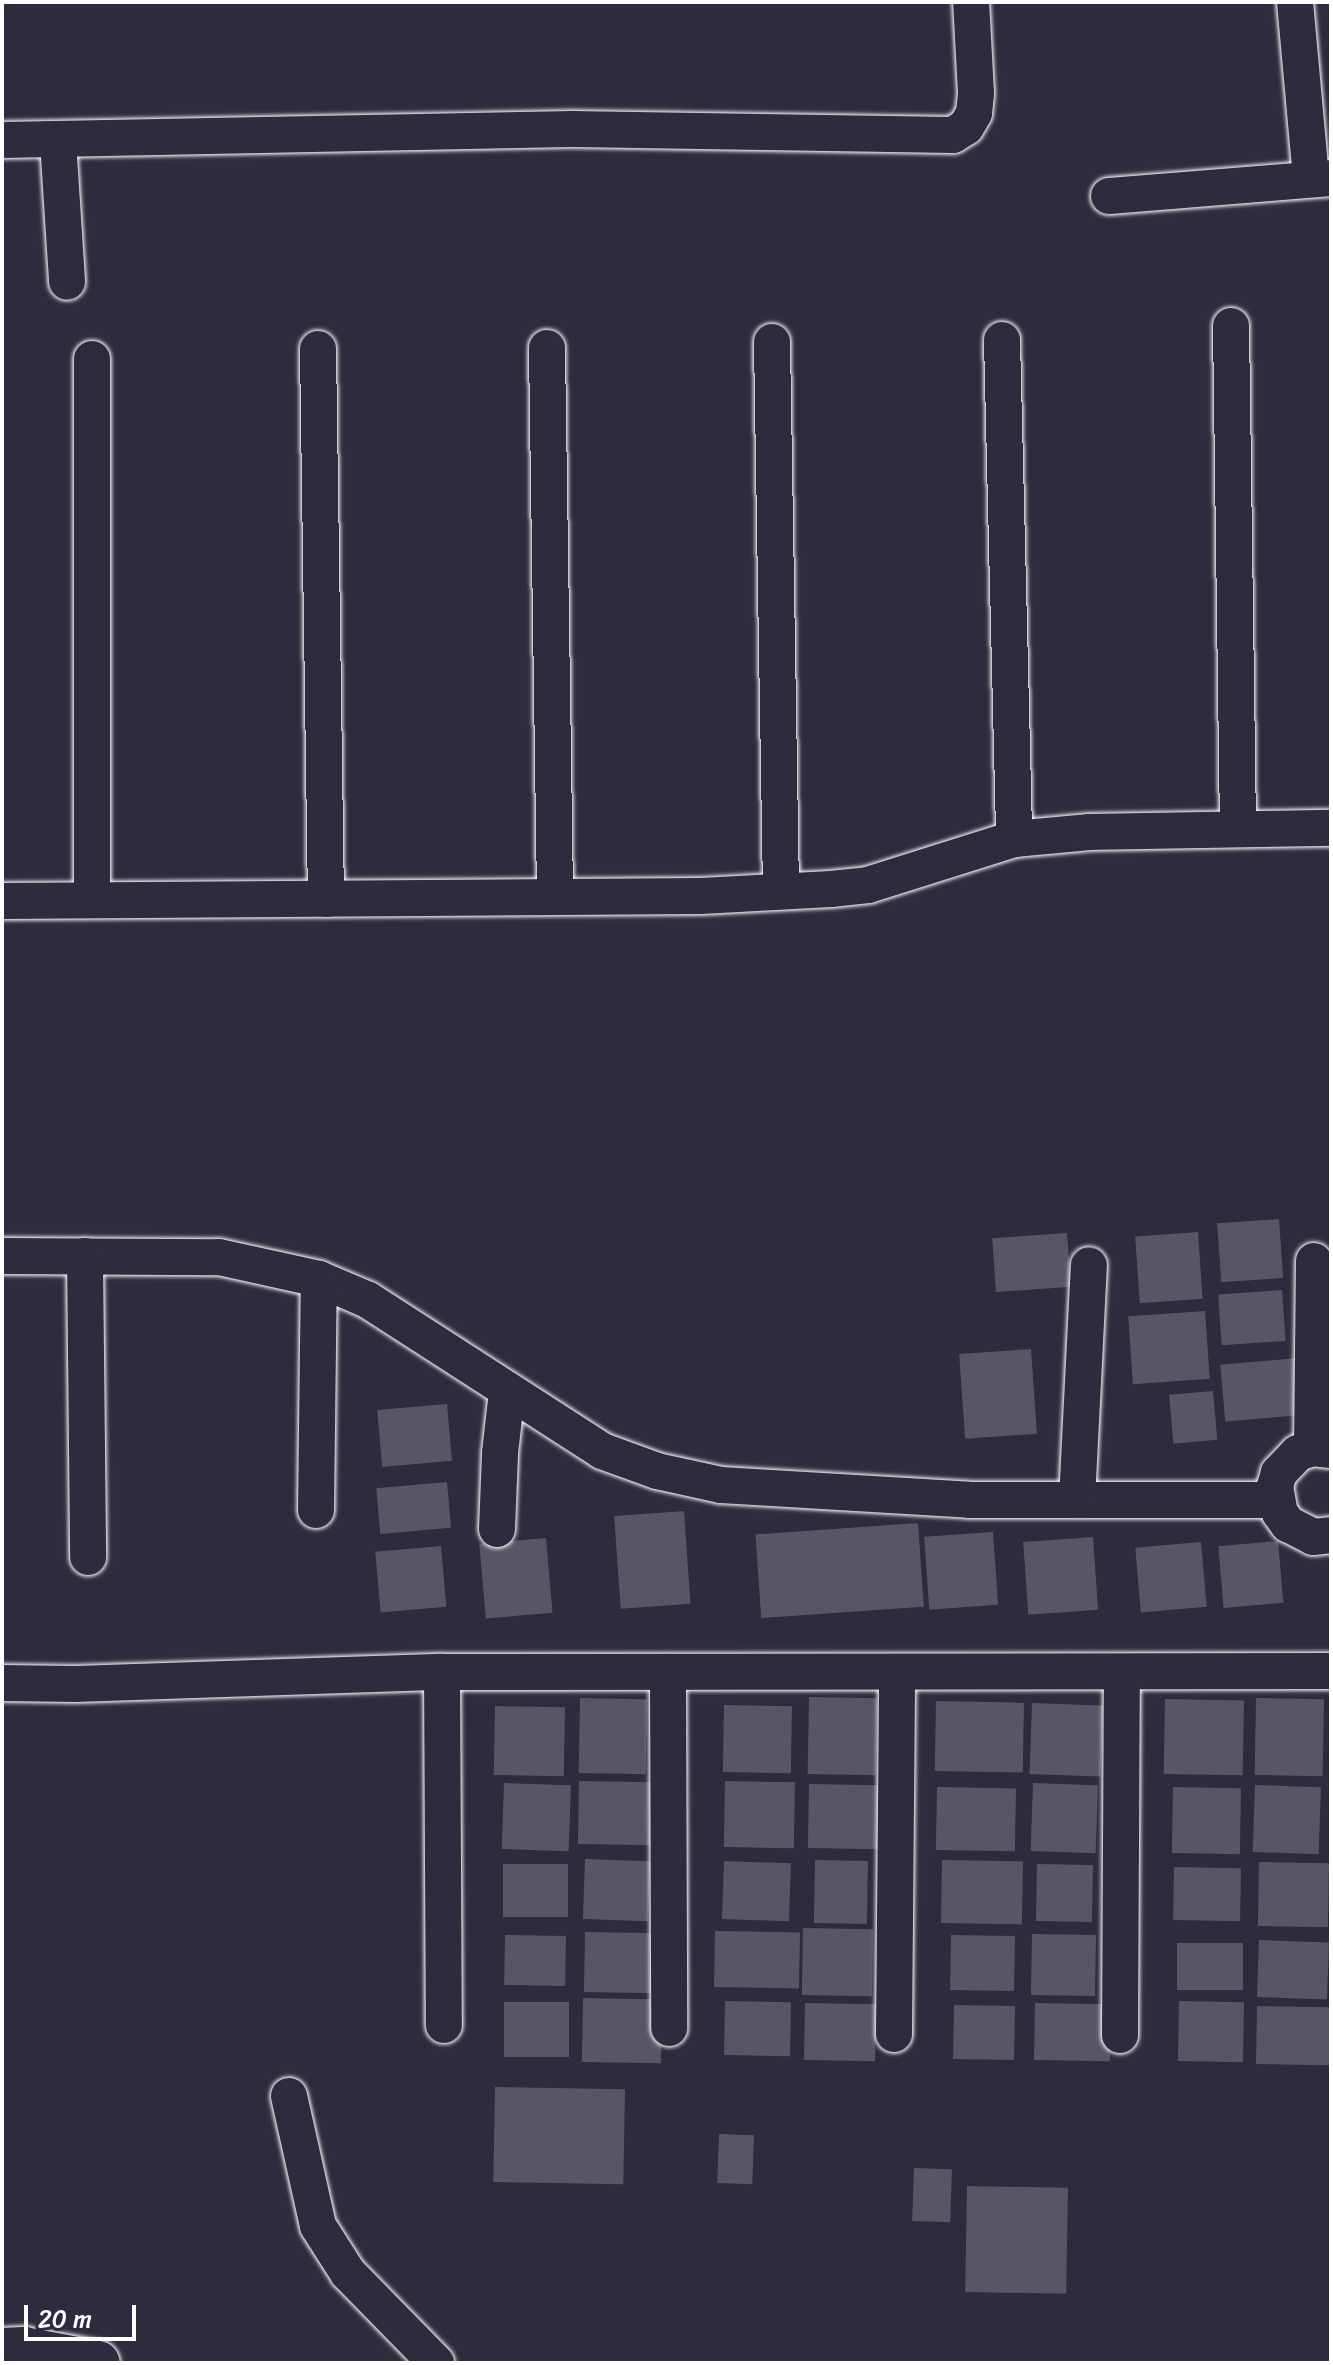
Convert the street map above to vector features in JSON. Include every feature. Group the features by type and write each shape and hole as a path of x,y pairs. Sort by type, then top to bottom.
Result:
{"street":[{"path":"2,140 572,129 953,135 966,127 974,113 971,2"},
{"path":"1109,196 1321,178 1295,2"},
{"path":"58,141 67,282"},
{"path":"1231,326 1238,829"},
{"path":"1002,340 1014,839"},
{"path":"772,342 781,891"},
{"path":"547,348 555,896"},
{"path":"318,349 326,899"},
{"path":"92,359 92,898"},
{"path":"2,901 781,891 868,885 1014,839 1090,832 1331,828"},
{"path":"2,1256 219,1257 319,1279 368,1300 602,1451 657,1471 721,1485 970,1500 1275,1500"},
{"path":"85,1256 88,1557"},
{"path":"1314,1261 1322,1449 1287,1462 1279,1473 1275,1500 1280,1513 1299,1533 1313,1537 1331,1535"},
{"path":"1077,1500 1089,1265"},
{"path":"316,1510 319,1279"},
{"path":"497,1529 500,1453 507,1392"},
{"path":"2,1683 75,1684 442,1672 1122,1674 1331,1671"},
{"path":"442,1672 444,2025"},
{"path":"668,1672 669,2028"},
{"path":"894,2034 897,1673"},
{"path":"1120,2035 1122,1674"},
{"path":"289,2096 318,2226 348,2273 436,2363"},
{"path":"2,2350 24,2349 98,2363"}],"building":[{"path":"1279,1219 1283,1278 1221,1282 1217,1223"},
{"path":"1198,1232 1203,1299 1140,1303 1135,1236"},
{"path":"1067,1233 1071,1287 996,1292 992,1238"},
{"path":"1282,1290 1286,1341 1222,1345 1218,1294"},
{"path":"1205,1311 1210,1379 1133,1384 1128,1316"},
{"path":"1031,1349 1037,1434 965,1439 959,1354"},
{"path":"1298,1358 1303,1415 1225,1422 1220,1365"},
{"path":"1213,1391 1217,1440 1173,1444 1169,1395"},
{"path":"447,1404 452,1461 382,1467 377,1410"},
{"path":"447,1482 451,1528 380,1534 376,1488"},
{"path":"684,1511 690,1604 621,1609 614,1516"},
{"path":"918,1523 924,1607 761,1618 755,1534"},
{"path":"993,1532 998,1605 929,1610 924,1537"},
{"path":"1093,1537 1098,1610 1028,1615 1023,1542"},
{"path":"546,1538 553,1613 486,1619 479,1544"},
{"path":"1278,1541 1283,1603 1224,1608 1218,1546"},
{"path":"1201,1542 1207,1607 1141,1613 1135,1548"},
{"path":"441,1546 446,1607 381,1613 375,1552"},
{"path":"809,1697 877,1698 876,1775 808,1774"},
{"path":"580,1698 647,1699 646,1774 579,1773"},
{"path":"1256,1698 1324,1699 1323,1776 1255,1775"},
{"path":"1165,1699 1244,1700 1243,1775 1164,1774"},
{"path":"936,1701 1024,1703 1023,1773 935,1771"},
{"path":"1032,1703 1103,1705 1100,1776 1030,1774"},
{"path":"724,1705 792,1706 791,1773 723,1772"},
{"path":"495,1706 565,1707 564,1776 494,1775"},
{"path":"579,1781 655,1782 654,1845 578,1844"},
{"path":"725,1781 795,1782 794,1848 724,1847"},
{"path":"504,1783 571,1785 569,1851 502,1849"},
{"path":"1033,1783 1098,1785 1096,1853 1031,1851"},
{"path":"809,1784 881,1785 880,1849 808,1848"},
{"path":"1255,1785 1321,1787 1319,1854 1253,1852"},
{"path":"937,1787 1016,1788 1015,1851 936,1850"},
{"path":"1173,1787 1241,1788 1240,1854 1172,1853"},
{"path":"585,1859 650,1861 648,1921 583,1919"},
{"path":"815,1860 868,1861 867,1924 814,1923"},
{"path":"942,1860 1023,1861 1022,1924 941,1923"},
{"path":"724,1861 791,1863 789,1921 722,1919"},
{"path":"1259,1862 1329,1863 1328,1927 1258,1926"},
{"path":"503,1864 568,1864 568,1917 503,1917"},
{"path":"1037,1864 1093,1865 1092,1922 1036,1921"},
{"path":"1174,1867 1241,1868 1240,1921 1173,1920"},
{"path":"803,1928 873,1929 872,1996 802,1995"},
{"path":"715,1931 800,1932 799,1988 714,1987"},
{"path":"585,1932 661,1933 660,1993 584,1992"},
{"path":"1032,1934 1096,1935 1095,1996 1031,1995"},
{"path":"505,1935 566,1936 565,1986 504,1985"},
{"path":"951,1935 1015,1936 1014,1991 950,1990"},
{"path":"1259,1940 1329,1942 1327,1999 1257,1997"},
{"path":"1177,1943 1243,1943 1243,1990 1177,1990"},
{"path":"583,1998 662,1999 661,2063 582,2062"},
{"path":"725,2001 791,2002 790,2056 724,2055"},
{"path":"1179,2001 1244,2002 1243,2062 1178,2061"},
{"path":"504,2002 569,2002 569,2057 504,2057"},
{"path":"805,2003 876,2004 875,2061 804,2060"},
{"path":"1035,2003 1111,2004 1110,2061 1034,2060"},
{"path":"954,2005 1015,2006 1014,2060 953,2059"},
{"path":"1257,2006 1331,2007 1330,2065 1256,2064"},
{"path":"495,2087 625,2089 623,2184 493,2182"},
{"path":"719,2134 754,2135 752,2184 717,2183"},
{"path":"914,2168 952,2169 950,2222 912,2221"},
{"path":"967,2186 1068,2188 1066,2294 965,2292"}]}
